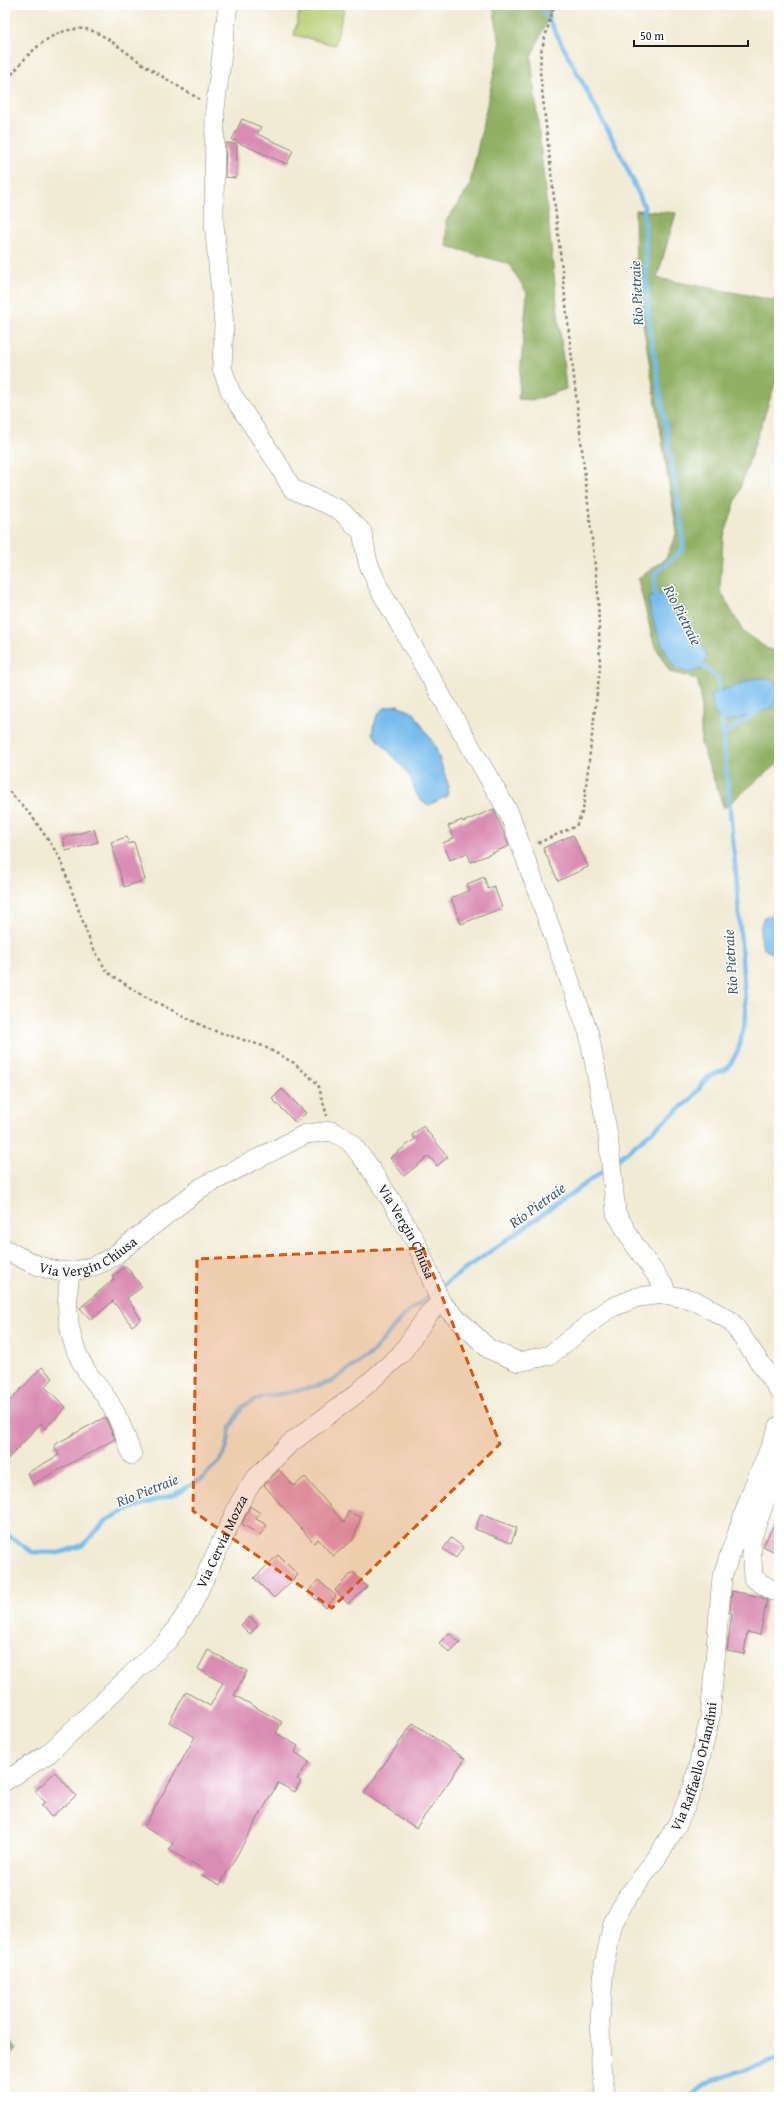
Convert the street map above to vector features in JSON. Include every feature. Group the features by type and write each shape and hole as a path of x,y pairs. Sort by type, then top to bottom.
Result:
{"street":[{"path":"228,5 215,109 214,224 224,324 222,368 231,392 280,466 292,489 340,510 362,532 368,563 380,590 509,813 589,1034 608,1136 616,1213 634,1244 664,1286 664,1294"},
{"name":"Via Vergin Chiusa","path":"5,1249 26,1261 50,1270 70,1273 95,1267 111,1258 202,1187 306,1134 332,1131 350,1141 391,1200 417,1244 441,1303 489,1349 519,1362 550,1355 608,1308 638,1297 664,1294 694,1300 731,1321 779,1390"},
{"path":"70,1273 66,1297 70,1330 84,1366 112,1406 121,1423 132,1455"},
{"name":"Via Cervia Mozza","path":"5,1780 48,1754 169,1639 191,1607 240,1502 253,1481 288,1445 355,1395 401,1354 430,1312 441,1303"},
{"path":"773,1591 753,1578 751,1540 773,1478 778,1448 776,1434"},
{"name":"Via Raffaello Orlandini","path":"606,2097 600,2066 600,2020 604,1965 613,1923 626,1899 658,1856 678,1823 693,1787 710,1718 722,1577 753,1488 776,1434"}],"path":[{"path":"522,849 576,826 583,811 600,668 598,592 540,72 541,52 554,5"},
{"path":"5,84 35,47 51,37 66,32 85,29 106,38 152,70 215,109"},
{"path":"5,788 31,815 59,856 91,944 107,972 140,994 209,1029 263,1046 294,1063 318,1084 332,1131"}],"highlighted area":[{"path":"423,1248 500,1444 332,1608 193,1511 197,1259"}],"green space":[{"path":"301,5 345,5 335,45 294,35"},
{"path":"493,5 554,5 531,57 566,389 535,400 518,399 527,293 509,264 447,246 446,221 469,188 500,45"},
{"path":"635,210 676,213 657,278 779,301 779,372 723,539 720,590 743,632 768,649 779,652 779,762 724,808 701,744 701,695 697,679 670,672 654,644 638,579 666,558 677,532 636,281"},
{"path":"5,2033 16,2049 5,2062"}],"water":[{"path":"662,594 702,645 707,657 702,669 689,673 675,668 670,660 658,635 648,600 650,597"},
{"path":"754,678 768,678 778,684 779,697 771,709 727,722 714,714 711,695"},
{"path":"397,705 414,713 435,746 449,787 447,796 429,805 425,804 419,799 409,776 373,734 378,714 385,708"},
{"path":"779,912 779,954 775,954 769,952 762,946 760,931 764,917"}],"building":[{"path":"242,119 261,127 257,134 293,150 287,164 232,140"},
{"path":"226,143 237,144 236,178 225,177"},
{"path":"494,809 509,846 471,862 467,853 450,860 443,843 454,838 448,826 462,820 463,822"},
{"path":"94,829 98,842 66,851 63,838"},
{"path":"573,835 588,867 558,881 543,848"},
{"path":"127,837 129,844 134,842 145,880 124,887 111,842"},
{"path":"484,877 488,889 494,886 502,908 461,924 451,898 470,890 467,884"},
{"path":"282,1089 306,1113 296,1123 272,1099"},
{"path":"423,1126 448,1157 437,1166 429,1156 404,1176 390,1158 415,1139 412,1135"},
{"path":"126,1266 142,1287 127,1298 141,1319 132,1326 113,1301 91,1320 80,1308 114,1279 112,1277"},
{"path":"42,1367 53,1378 45,1387 66,1407 45,1429 41,1423 5,1462 5,1406"},
{"path":"105,1417 115,1439 33,1484 27,1473 59,1455 54,1445"},
{"path":"279,1470 294,1486 305,1477 344,1523 348,1512 361,1517 353,1540 333,1556 318,1539 314,1543 264,1485"},
{"path":"250,1506 260,1513 256,1519 267,1525 260,1535 242,1524"},
{"path":"481,1514 517,1528 511,1543 475,1529"},
{"path":"779,1514 779,1554 763,1546"},
{"path":"451,1538 463,1547 456,1558 443,1549"},
{"path":"278,1555 298,1575 274,1598 254,1578"},
{"path":"353,1572 367,1587 348,1604 335,1590"},
{"path":"318,1580 336,1596 326,1608 308,1592"},
{"path":"732,1591 761,1597 767,1600 760,1635 747,1632 744,1654 727,1651 732,1613 730,1613"},
{"path":"249,1617 258,1625 250,1634 241,1625"},
{"path":"449,1633 460,1643 450,1653 439,1643"},
{"path":"208,1650 247,1671 234,1695 282,1722 276,1733 298,1746 295,1752 309,1762 297,1779 301,1781 295,1792 278,1783 220,1885 200,1874 203,1869 169,1850 173,1843 144,1827 195,1737 169,1722 186,1692 210,1706 223,1683 198,1669"},
{"path":"413,1723 465,1759 416,1828 364,1793"},
{"path":"55,1772 76,1796 51,1817 41,1805 45,1802 35,1791"}],"waterway":[{"name":"Rio Pietraie","path":"541,5 624,161 644,206 648,316 682,527 683,549 655,574 654,591 659,600"},
{"name":"Rio Pietraie","path":"699,663 718,678 720,698"},
{"path":"723,735 758,711"},
{"name":"Rio Pietraie","path":"616,1161 690,1100 708,1077 728,1068 738,1051 746,1016 737,885 721,713"},
{"name":"Rio Pietraie","path":"439,1288 606,1169"},
{"name":"Rio Pietraie","path":"5,1533 32,1552 59,1553 83,1545 107,1520 129,1509 175,1494 203,1478 219,1462 227,1448 230,1429 242,1407 261,1397 292,1392 331,1382 372,1353 405,1314 432,1294"},
{"path":"693,2097 700,2089 721,2077 779,2059"}]}
